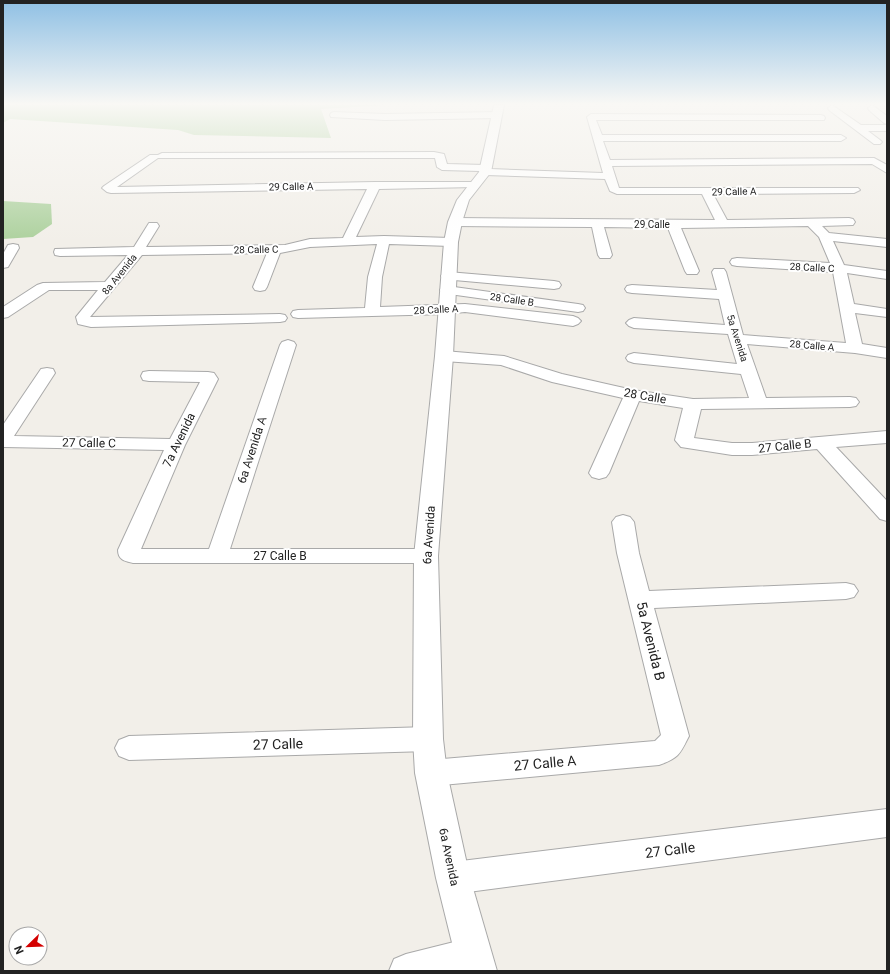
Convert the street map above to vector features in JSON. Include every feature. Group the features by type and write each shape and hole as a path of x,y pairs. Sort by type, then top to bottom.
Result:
{"street":[{"name":"6a Avenida","path":"476,962 453,878 431,773 428,739 426,556 444,356 447,292 453,232 463,200 482,175 488,150"},
{"path":"482,175 610,176 601,150"},
{"name":"29 Calle A","path":"434,155 440,156 442,167 482,175 375,184 110,190 108,188 158,156 434,155"},
{"path":"605,163 874,160 887,170"},
{"name":"29 Calle A","path":"610,176 614,189 622,191 854,190"},
{"path":"347,242 375,184"},
{"path":"706,191 724,224"},
{"name":"29 Calle","path":"453,232 597,224 849,222"},
{"path":"812,223 825,236 839,268 855,348"},
{"path":"597,224 605,255"},
{"path":"673,224 692,271"},
{"name":"8a Avenida","path":"153,226 137,252 83,317 83,320 91,322 280,318"},
{"name":"28 Calle C","path":"60,252 275,249 289,248 308,237 347,242 384,240 453,232"},
{"path":"825,236 887,243"},
{"path":"372,311 375,277 384,240"},
{"path":"3,264 13,248"},
{"path":"260,287 275,249"},
{"name":"28 Calle C","path":"737,262 839,268 887,275"},
{"name":"5a Avenida","path":"719,272 736,334 760,403"},
{"path":"3,314 42,288 48,286 110,286"},
{"path":"447,292 554,286"},
{"path":"632,289 726,295"},
{"name":"28 Calle A","path":"298,314 372,311 447,292 465,308 575,314"},
{"name":"28 Calle B","path":"447,292 575,314"},
{"path":"848,308 887,313"},
{"path":"634,323 736,334"},
{"name":"28 Calle A","path":"736,334 887,353"},
{"name":"6a Avenida A","path":"217,556 288,345"},
{"name":"28 Calle","path":"444,356 504,361 558,378 633,395 693,404 850,402"},
{"path":"634,358 748,370"},
{"path":"3,440 47,373"},
{"name":"7a Avenida","path":"133,556 129,554 128,550 176,445 210,379 208,377 149,376"},
{"path":"599,473 633,395"},
{"name":"27 Calle B","path":"693,404 684,440 688,443 742,449 887,437"},
{"name":"27 Calle C","path":"3,440 176,445"},
{"path":"821,442 887,514"},
{"name":"5a Avenida B","path":"623,522 628,553 675,736 668,748 659,753"},
{"name":"27 Calle B","path":"133,556 426,556"},
{"path":"641,600 846,591"},
{"name":"27 Calle","path":"129,748 428,739"},
{"name":"27 Calle A","path":"431,773 659,753"},
{"name":"27 Calle","path":"453,878 887,823"},
{"path":"406,971 476,962"}],"green space":[{"path":"3,201 51,204 52,224 33,237 3,239"}]}
